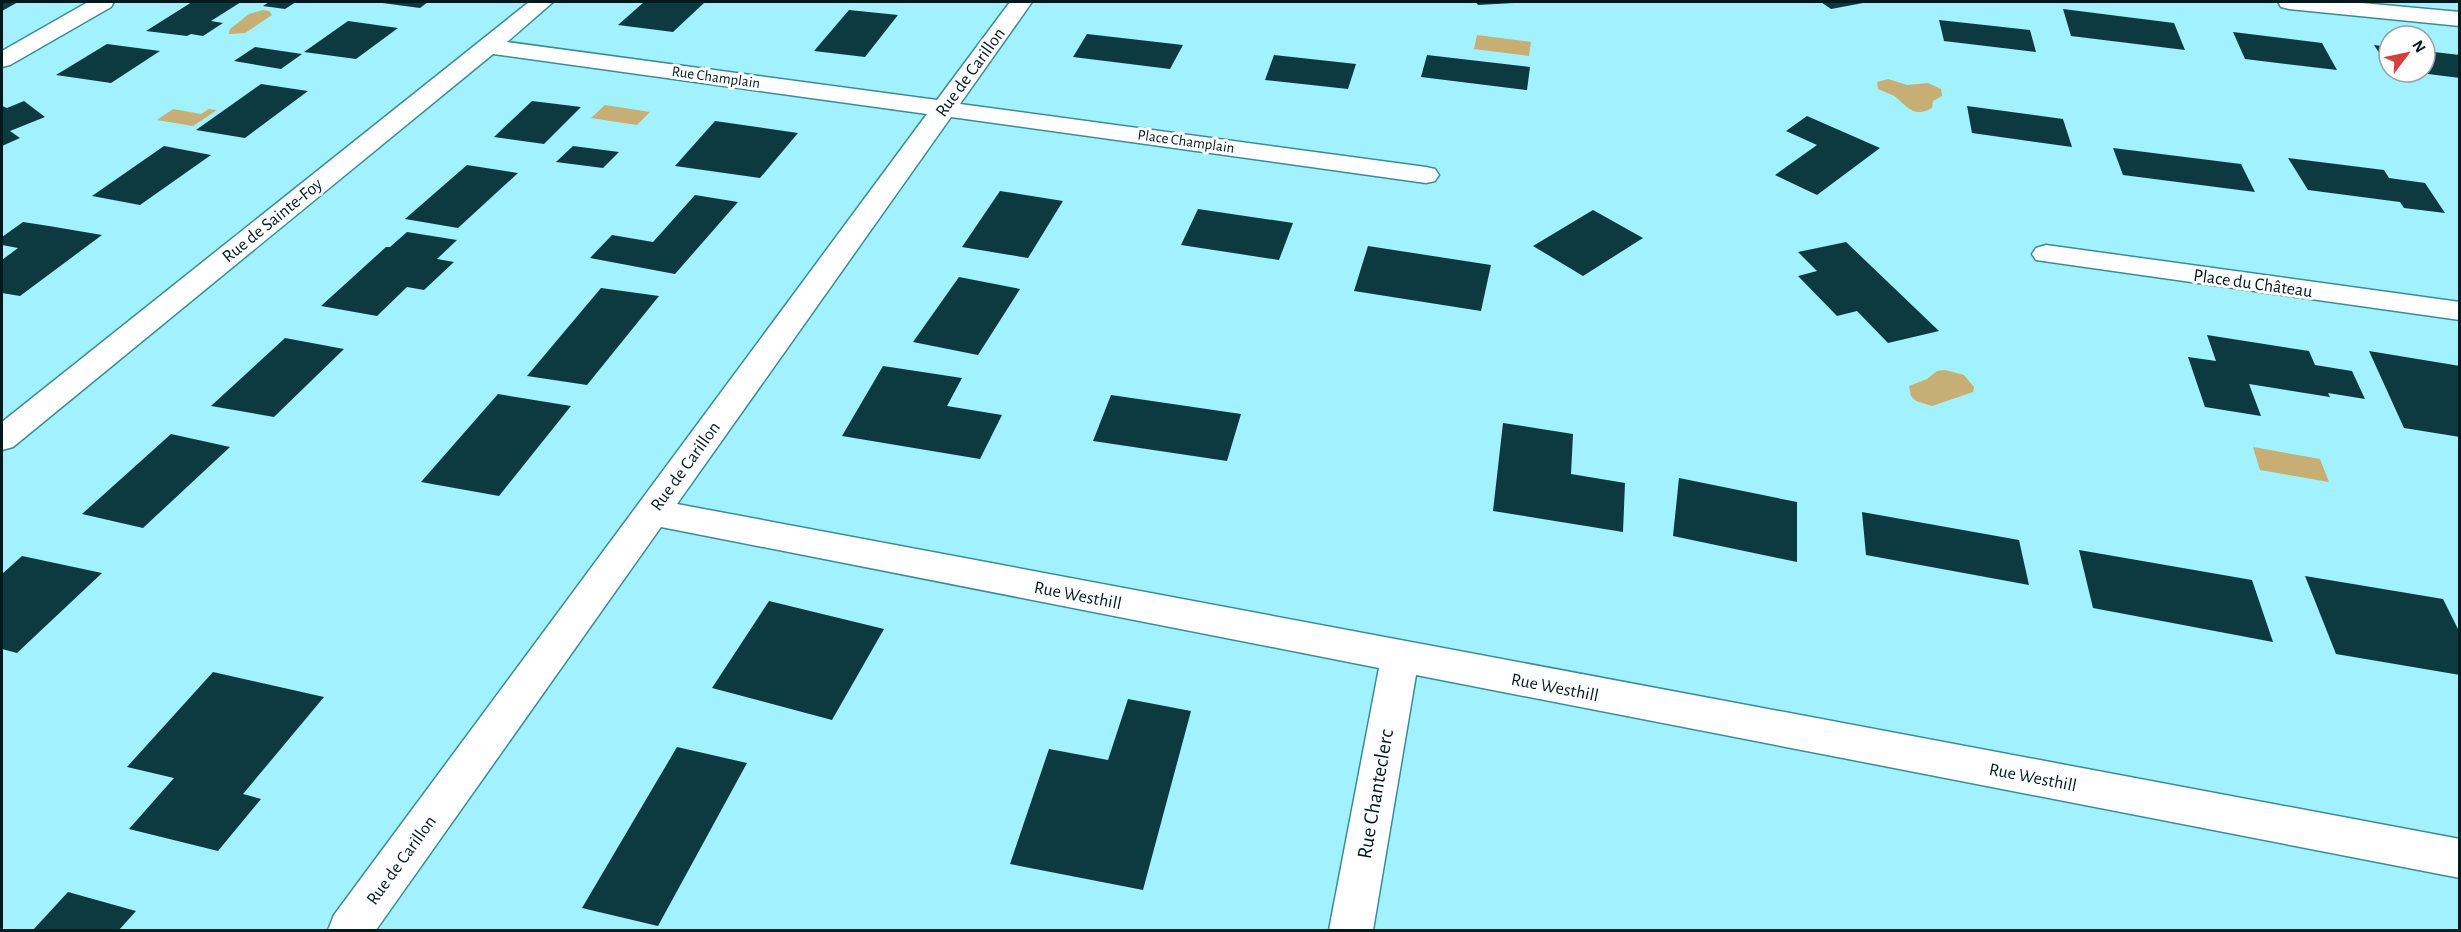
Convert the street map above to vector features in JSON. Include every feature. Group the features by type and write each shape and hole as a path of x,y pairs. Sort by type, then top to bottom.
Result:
{"street":[{"path":"2,60 103,2"},
{"name":"Rue de Sainte-Foy","path":"2,439 542,2"},
{"name":"Rue de Carillon","path":"350,930 1021,2"},
{"path":"2289,2 2460,19"},
{"name":"Rue Champlain","path":"488,46 945,107"},
{"name":"Place Champlain","path":"945,107 1426,175"},
{"name":"Place du Château","path":"2046,254 2460,311"},
{"name":"Rue Westhill","path":"651,512 2460,859"},
{"name":"Rue Chanteclerc","path":"1351,930 1400,657"}],"shaded area":[{"path":"263,10 269,11 272,15 245,33 229,34 230,29 249,14"},
{"path":"1477,35 1531,42 1529,56 1474,49"},
{"path":"1888,79 1907,85 1928,83 1941,89 1942,96 1933,101 1932,108 1916,112 1895,97 1878,89 1877,82"},
{"path":"605,105 650,112 637,125 591,118"},
{"path":"173,109 201,114 209,109 217,110 193,126 157,120"},
{"path":"1945,370 1964,375 1974,387 1973,392 1932,406 1916,401 1911,396 1909,386 1927,379 1937,371"},
{"path":"2253,447 2320,459 2329,482 2260,470"}],"building":[{"path":"2,2 18,2 2,11"},
{"path":"192,2 241,2 211,21 223,23 203,36 146,31"},
{"path":"269,2 296,2 285,9 263,6"},
{"path":"375,2 428,2 420,8"},
{"path":"644,2 704,3 673,32 618,25"},
{"path":"1476,2 1514,2 1514,3 1478,5"},
{"path":"1821,2 1863,2 1863,3 1831,9"},
{"path":"2063,9 2174,23 2185,50 2071,36"},
{"path":"849,10 898,15 865,57 814,51"},
{"path":"1939,20 2030,30 2036,52 1944,41"},
{"path":"348,21 398,28 356,59 304,52"},
{"path":"2233,32 2322,43 2337,70 2245,59"},
{"path":"1087,34 1183,45 1170,69 1073,57"},
{"path":"107,44 160,51 111,83 56,75"},
{"path":"255,47 302,54 281,69 234,61"},
{"path":"2437,52 2460,55 2460,78 2437,75"},
{"path":"1274,55 1356,64 1348,89 1265,80"},
{"path":"1427,55 1530,67 1527,90 1421,77"},
{"path":"261,84 308,91 245,138 196,130"},
{"path":"24,101 45,117 10,131 20,138 2,146 2,106 7,108"},
{"path":"532,101 581,107 544,144 494,137"},
{"path":"1967,106 2063,119 2072,147 1972,133"},
{"path":"1807,116 1880,148 1817,195 1775,175 1817,145 1786,131"},
{"path":"715,121 798,133 760,178 675,166"},
{"path":"164,146 211,155 140,205 92,196"},
{"path":"573,146 619,152 603,168 556,162"},
{"path":"2113,148 2241,164 2255,192 2123,175"},
{"path":"2288,158 2384,170 2389,178 2425,183 2445,213 2404,208 2400,202 2308,190"},
{"path":"467,165 518,173 458,228 405,219"},
{"path":"1000,191 1063,201 1028,258 962,247"},
{"path":"695,195 738,202 675,274 590,258 612,235 653,242"},
{"path":"1198,209 1293,223 1279,260 1181,245"},
{"path":"1593,210 1643,238 1583,276 1533,246"},
{"path":"23,222 102,235 20,296 2,293 2,260 18,248 2,245 2,237"},
{"path":"407,232 457,240 437,259 454,262 424,290 407,287 377,316 321,306 386,247 390,247"},
{"path":"1846,242 1939,331 1888,343 1857,311 1837,316 1798,276 1817,271 1798,252"},
{"path":"1368,246 1491,265 1481,311 1354,291"},
{"path":"959,277 1020,289 978,355 913,342"},
{"path":"601,288 659,296 587,385 527,376"},
{"path":"2207,335 2309,351 2315,365 2352,371 2365,399 2328,393 2330,397 2249,384 2261,416 2205,407 2188,357 2216,361"},
{"path":"285,338 344,349 274,417 211,406"},
{"path":"2369,351 2460,366 2460,437 2404,428"},
{"path":"883,366 962,378 947,406 1002,415 980,459 842,436"},
{"path":"498,394 571,406 499,496 421,482"},
{"path":"1111,395 1241,414 1227,461 1093,441"},
{"path":"1503,423 1573,434 1571,474 1625,483 1623,532 1493,511"},
{"path":"171,434 230,447 143,528 82,514"},
{"path":"1679,478 1797,502 1797,562 1673,536"},
{"path":"1862,512 2019,540 2029,585 1866,555"},
{"path":"2079,550 2252,580 2273,642 2093,608"},
{"path":"22,556 102,573 17,653 2,649 2,574"},
{"path":"2305,576 2443,599 2460,633 2460,675 2336,654"},
{"path":"769,601 884,629 832,720 712,688"},
{"path":"213,672 324,697 243,794 261,799 218,851 129,829 174,778 127,767"},
{"path":"1128,699 1191,711 1143,890 1010,864 1049,749 1108,760"},
{"path":"677,747 747,763 658,926 582,908"},
{"path":"68,892 136,911 119,930 33,930"}]}
